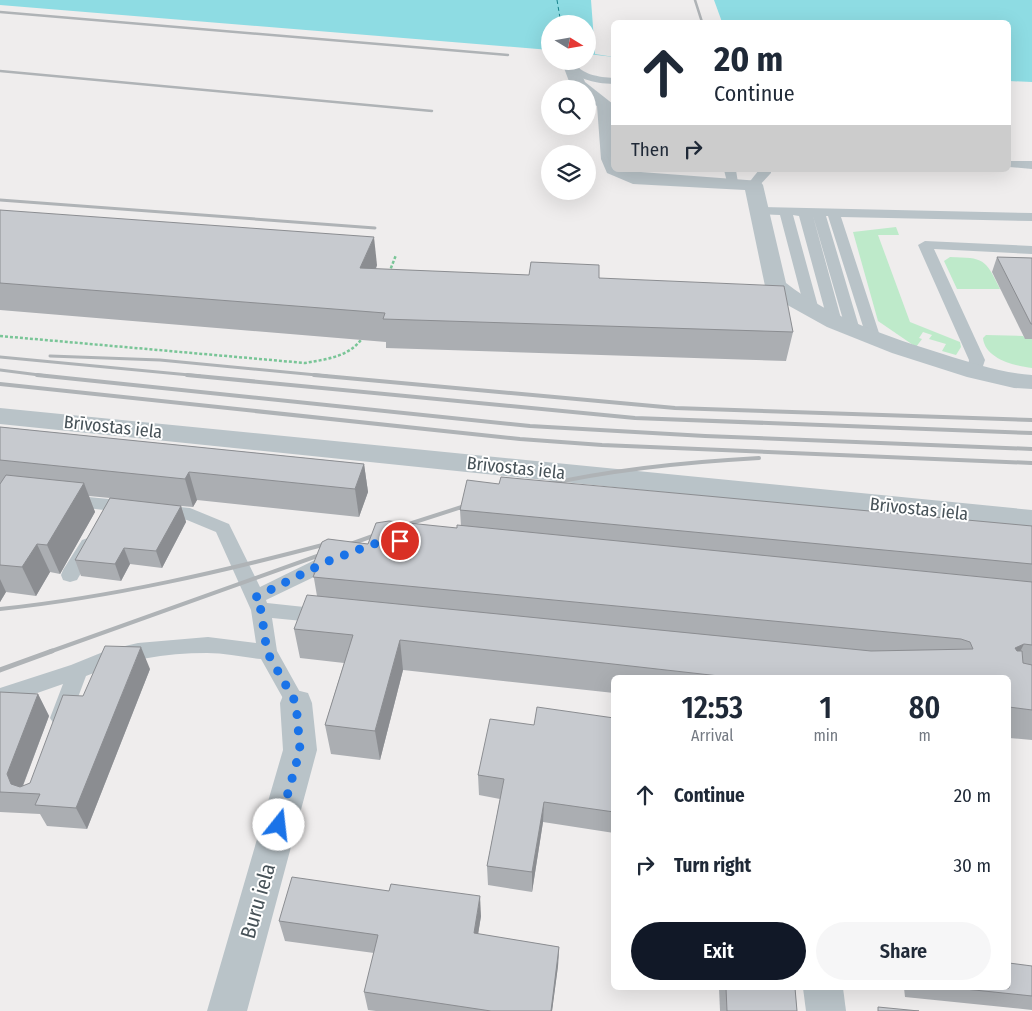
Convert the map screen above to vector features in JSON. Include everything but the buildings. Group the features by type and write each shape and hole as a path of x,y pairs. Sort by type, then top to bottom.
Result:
{"street":[{"path":"596,99 606,104 611,161"},
{"path":"621,172 633,178 759,177 760,211 776,286 790,297 812,310 874,339 975,372 1014,381 1032,382"},
{"name":"Brīvostas iela","path":"0,416 1032,520"},
{"name":"Buru iela","path":"227,1011 300,750 296,703"},
{"path":"824,990 826,1011"}],"lane":[{"path":"576,70 581,75 590,78 611,81"},
{"path":"1011,164 1032,165"},
{"path":"760,211 1032,217"},
{"path":"785,211 812,310"},
{"path":"804,211 844,326"},
{"path":"818,212 844,326"},
{"path":"833,212 874,339"},
{"path":"975,372 978,360 925,245 1032,250"},
{"path":"52,499 103,518 190,514 223,528 258,604 267,652 296,703"},
{"path":"70,576 103,518"},
{"path":"258,604 326,562 349,553"},
{"path":"258,604 340,617"},
{"path":"0,697 78,671 108,658 147,650 208,645 267,652"},
{"path":"55,734 78,671"}],"path":[{"path":"386,282 396,255"},
{"path":"0,336 305,362 341,355 361,341 365,333"}],"green space":[{"path":"896,227 899,235 878,235 910,322 960,342 961,347 956,355 942,351 946,344 929,339 932,335 923,332 919,338 922,339 916,347 878,321 853,232"},
{"path":"950,257 977,259 982,262 991,271 1000,289 957,289 944,261"},
{"path":"986,335 1023,336 1026,339 1032,339 1032,368 1010,363 995,356 985,345 983,338"}],"water":[{"path":"0,0 1032,0 1032,82 1011,81 1011,20 611,20 611,57 596,55 596,15 541,15 541,49 0,5"}],"pier":[{"path":"591,0 714,0 721,20 611,20 611,57 596,54 596,15 592,15"}],"ferry route":[{"path":"557,0 560,15"}],"railway":[{"path":"695,0 701,20"},
{"path":"0,12 508,55"},
{"path":"0,71 432,111"},
{"path":"0,200 375,228"},
{"path":"50,356 160,360 327,376"},
{"path":"0,357 200,376"},
{"path":"0,370 47,376"},
{"path":"37,375 530,426 705,436 1032,449"},
{"path":"187,375 635,418 1032,433"},
{"path":"314,375 675,408 1032,420"},
{"path":"0,384 520,439 602,445 1032,463"},
{"path":"544,485 651,467 759,458"},
{"path":"49,652 384,532 474,503"},
{"path":"0,609 85,598 168,582 334,542"},
{"path":"0,670 52,651"}],"route":[{"path":"279,825 300,750 296,703 267,652 261,610 254,598 326,562 373,544 400,541"}]}
